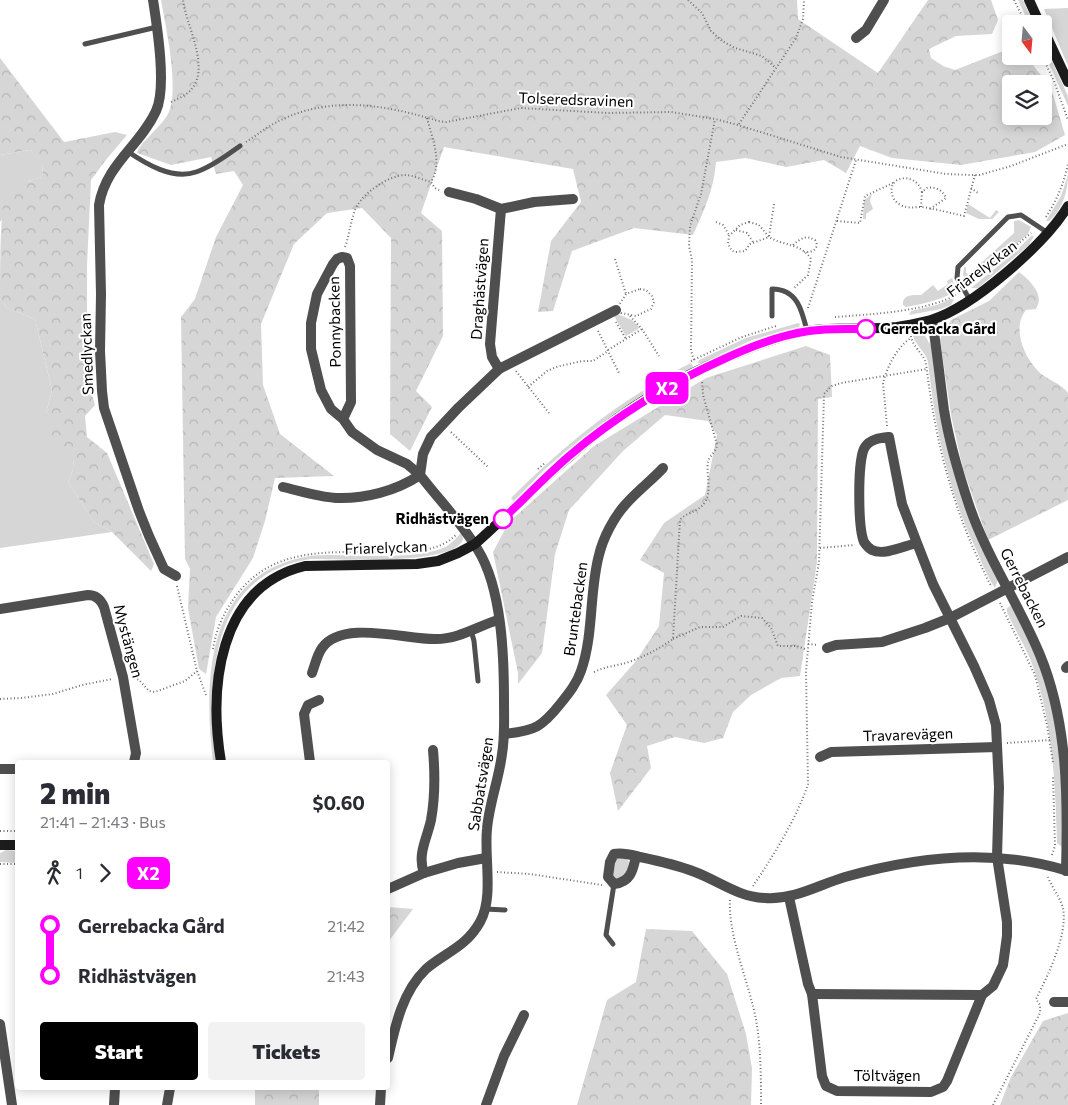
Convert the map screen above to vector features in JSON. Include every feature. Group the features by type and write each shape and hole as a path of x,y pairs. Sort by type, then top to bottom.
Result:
{"street":[{"name":"Smedlyckan","path":"153,0 161,74 158,109 113,169 106,182 99,205 100,350 104,408 112,433 139,511 164,569 176,576"},
{"path":"856,38 866,30 884,0"},
{"path":"1029,0 1036,15"},
{"path":"1052,48 1068,82"},
{"path":"449,192 476,199 501,209 534,202 573,199"},
{"name":"Friarelyckan","path":"221,760 217,708 223,648 239,612 254,593 281,574 305,566 417,564 438,561 458,553 475,544 569,456 648,398 699,370 750,347 807,331 909,325 932,320 970,300 1010,268 1048,233 1060,220 1068,206"},
{"name":"Draghästvägen","path":"499,369 492,358 490,344 501,209"},
{"name":"Ponnybacken","path":"343,418 352,402 349,262 345,257 337,259 329,270 316,298 311,325 311,349 321,390 332,409 343,418 352,432 377,450 407,464 420,475"},
{"path":"283,487 334,498 358,497 382,492 408,483 420,475 424,454 431,437 499,369 592,320 613,311"},
{"name":"Gerrebacken","path":"932,320 944,411 969,506 990,554 1040,654 1059,714 1068,792 1067,871"},
{"path":"916,542 882,551 870,549 864,543 860,498 862,453 866,445 876,439 889,437 902,504 916,542 933,584 989,700 996,725 1000,787 997,857"},
{"name":"Bruntebacken","path":"504,734 527,731 546,722 576,683 586,652 599,554 611,525 625,505 663,468"},
{"path":"420,475 475,544"},
{"name":"Sabbatsvägen","path":"390,1051 401,1010 411,987 428,968 467,940 481,921 485,909 487,828 502,756 504,734 503,654 496,598 487,569 475,544"},
{"path":"827,648 836,645 882,642 950,618 1068,557"},
{"name":"Mystängen","path":"0,609 82,596 92,595 98,598 104,607 123,677 135,745 135,760"},
{"path":"312,673 322,647 338,636 361,633 438,640 452,637 498,620"},
{"path":"310,760 304,714 308,705 319,700"},
{"name":"Travarevägen","path":"820,757 831,752 997,745"},
{"path":"424,873 421,855 431,821 434,798 433,750"},
{"path":"0,769 15,769"},
{"path":"0,845 15,845"},
{"path":"636,856 632,874 628,879 620,884 614,884 608,878 612,856 618,853 636,856 696,873 746,896 766,898 788,897 842,878 911,861 935,858 997,857 1048,865 1067,871"},
{"name":"Töltvägen","path":"788,897 812,994 823,1082 830,1089 847,1091 931,1092 943,1087 951,1072 982,995 993,986 1002,965 1006,950 1007,922 997,857"},
{"path":"390,888 424,873 458,863 486,858"},
{"path":"812,994 982,995"},
{"path":"1054,1002 1068,1002"},
{"path":"486,1105 504,1056 524,1015"},
{"path":"0,1024 12,1105"},
{"path":"114,1105 115,1090"},
{"path":"167,1105 170,1090"},
{"path":"380,1105 381,1090"}],"lane":[{"path":"85,44 157,27"},
{"path":"127,151 164,171 188,173 197,172 240,146"},
{"path":"970,300 957,278 958,267 1008,217 1020,215 1048,233"},
{"path":"772,316 772,289 789,293 796,299 807,331"},
{"path":"471,630 478,681"},
{"path":"613,944 606,935 614,884"},
{"path":"485,909 505,910"}],"path":[{"path":"168,104 186,95 195,84 198,70 198,57 183,0"},
{"path":"688,0 702,13 711,31 722,40 735,48 762,56 776,68"},
{"path":"738,125 796,38 803,19 804,0"},
{"path":"1014,0 1022,15"},
{"path":"1046,65 1068,120"},
{"name":"Tolseredsravinen","path":"240,146 274,123 308,109 326,106 377,106 438,121 454,121 520,108 608,113 671,112 714,118 841,158 946,174 975,175 1011,166 1068,144"},
{"path":"427,118 436,155 436,170 431,182"},
{"path":"673,640 680,520 684,516 698,511 706,501 708,461 716,450 717,445 703,395 702,378 691,352 692,260 689,246 690,226 701,194 714,118"},
{"path":"803,315 807,313 856,160"},
{"path":"827,318 906,309 949,299 963,290 1038,227 1055,203 1061,190 1068,164"},
{"path":"341,257 358,203 390,177 408,175 431,182 434,188 449,192"},
{"path":"893,183 893,197 898,203 906,207 921,207 964,216 975,175"},
{"path":"837,221 860,223 865,196 900,179 912,179 918,184 922,192 921,207"},
{"path":"922,192 927,188 933,188 942,192 946,198 929,209"},
{"path":"971,188 978,193"},
{"path":"769,237 774,204"},
{"path":"716,222 723,225 729,235 728,244 732,251 745,251 753,242 769,237"},
{"path":"729,235 744,223 756,223 762,227 769,237 778,243 793,244 804,252 811,259 809,273 789,293"},
{"path":"734,230 747,233 753,242"},
{"path":"793,244 805,237 815,240 817,243 816,248 810,252 804,252"},
{"path":"615,259 626,294"},
{"path":"634,290 646,290 652,296 654,302 650,309 639,316 630,316 613,311 626,294 634,290"},
{"path":"906,309 912,342 924,357 927,369 937,440 950,487 969,541 1014,630 1034,675 1041,697 1050,740 1053,768 1055,846 1048,865 1049,879 1064,908 1065,930 1060,947 1036,999 1040,1005 1040,1014 993,1105"},
{"path":"613,311 626,339"},
{"path":"630,316 642,329 659,356"},
{"path":"592,320 619,373"},
{"path":"694,359 742,337 783,325"},
{"path":"528,387 547,371 556,367 582,361 593,361 642,329"},
{"path":"889,437 883,383 902,344 911,338"},
{"path":"510,364 549,413"},
{"path":"746,896 764,870 803,800 808,784 806,672 812,602 819,570 824,394 832,386 841,383 927,369"},
{"path":"442,424 489,468"},
{"path":"212,652 217,632 229,604 257,573 278,562 312,553 376,553 431,549 447,543 463,528"},
{"path":"820,548 864,543"},
{"path":"176,576 178,596 198,671 206,690 208,686"},
{"path":"594,672 607,666 629,662 700,627 723,627 741,616 762,618 771,628 778,646 797,646 807,650"},
{"path":"808,644 815,644"},
{"path":"0,699 53,694 82,685 123,677 136,678 150,691 155,692 185,681 198,671"},
{"path":"997,745 1050,740"},
{"path":"1,830 15,831"},
{"path":"0,864 15,864"},
{"path":"486,872 530,874 601,885 614,884"},
{"path":"731,890 729,901 730,919 756,1021 761,1070 761,1105"}],"green space":[{"path":"161,0 797,0 798,19 878,73 928,0 991,0 998,20 992,34 956,36 929,49 931,58 943,66 955,70 1002,52 1002,65 1033,65 1041,75 1002,75 1002,125 1052,125 1052,91 1065,135 1035,152 961,165 892,158 860,146 846,173 824,160 786,167 746,158 716,162 711,191 693,235 634,228 572,251 553,311 538,312 551,241 581,202 573,169 444,147 421,213 442,231 443,336 416,391 432,407 410,451 390,434 391,238 362,208 327,213 294,244 261,324 263,385 280,434 334,476 275,478 265,521 253,558 216,617 206,674 199,669 188,608 190,569 185,559 181,317 195,299 216,237 243,185 234,171 216,174 211,157 171,165 137,153 168,114 173,90 169,42"},
{"path":"1018,0 1023,0 1030,15 1025,15"},
{"path":"1068,8 1068,66 1052,28 1052,15 1047,15 1044,9"},
{"path":"0,58 64,142 115,132 127,135 91,180 87,266 87,350 92,395 95,405 85,416 87,437 107,453 154,564 151,571 112,532 94,522 68,482 74,460 53,444 46,413 52,390 35,319 7,308 0,299 1,229 5,196 17,186 42,177 43,165 30,150 0,155"},
{"path":"1052,61 1068,96 1068,106 1049,65 1052,65"},
{"path":"30,150 43,164 42,177 28,181 0,222 0,155"},
{"path":"1068,175 1067,188 1061,206 1054,217 1046,221 1061,196"},
{"path":"872,194 870,201 873,209 866,214 866,219 863,219 864,200"},
{"path":"968,204 990,218 996,210 999,212 992,219 979,219 966,213"},
{"path":"1019,220 1031,227 1028,234 969,284 966,283 963,275 964,267 966,267 966,273 969,274 1014,233 1014,221"},
{"path":"1031,236 1034,236 1029,245 978,288 971,288 1015,252"},
{"path":"1019,272 1035,288 1039,300 1036,309 1026,310 1020,324 1021,341 1027,357 1037,370 1068,393 1068,500 988,540 963,469 951,415 940,339 951,320 989,301"},
{"path":"952,278 956,291 925,303 906,307 903,305 906,297 921,295 933,285 938,291 948,284 947,281"},
{"path":"955,297 951,305 941,309 909,315 911,311 937,305"},
{"path":"0,299 7,308 35,319 52,390 46,413 74,460 68,482 94,522 112,532 0,548"},
{"path":"617,314 632,320 639,327 638,329 626,336 614,316"},
{"path":"800,324 799,327 752,340 702,363 698,363 699,360 746,338"},
{"path":"912,332 925,336 932,347 939,394 998,580 995,588 965,525 957,502 934,410 928,362"},
{"path":"806,346 830,355 832,397 818,399 817,562 800,676 781,678 751,695 733,712 723,738 704,743 675,737 647,746 651,768 618,811 610,773 627,725 606,695 636,661 659,626 664,573 640,560 664,523 705,495 717,435 708,421 665,415 623,451 569,510 555,554 542,653 518,684 518,673 493,552 509,522 594,446 706,378"},
{"path":"691,363 692,368 652,390 598,426 546,468 515,503 511,498 544,466 597,422 634,396"},
{"path":"462,533 463,539 460,544 449,551 432,555 366,560 310,559 283,566 262,577 245,592 232,611 223,631 217,654 213,705 216,760 213,760 209,700 211,669 217,639 228,612 245,588 268,570 308,556 418,554 439,550 453,542"},
{"path":"1012,605 1030,643 1052,703 1061,764 1062,847 1057,843 1052,751 1044,706 1031,661 1007,612 1007,608"},
{"path":"6,850 15,851 15,863 0,862 0,853"},
{"path":"625,857 629,862 628,871 621,879 613,879 615,863 618,858"},
{"path":"390,907 413,909 390,939"},
{"path":"646,929 692,931 727,974 746,1034 752,1068 751,1105 577,1105 607,1000 636,982"},
{"path":"1068,1013 1068,1105 1000,1105 1011,1077 1043,1021"},
{"path":"255,1090 319,1090 319,1105 255,1105"}],"bus line":[{"name":"X2","path":"503,519 569,456 606,427 648,398 699,370 750,347 786,336 807,331 866,329"}],"place":[{"name":"Gerrebacka Gård","path":"866,329"},
{"name":"Ridhästvägen","path":"503,519"}]}
